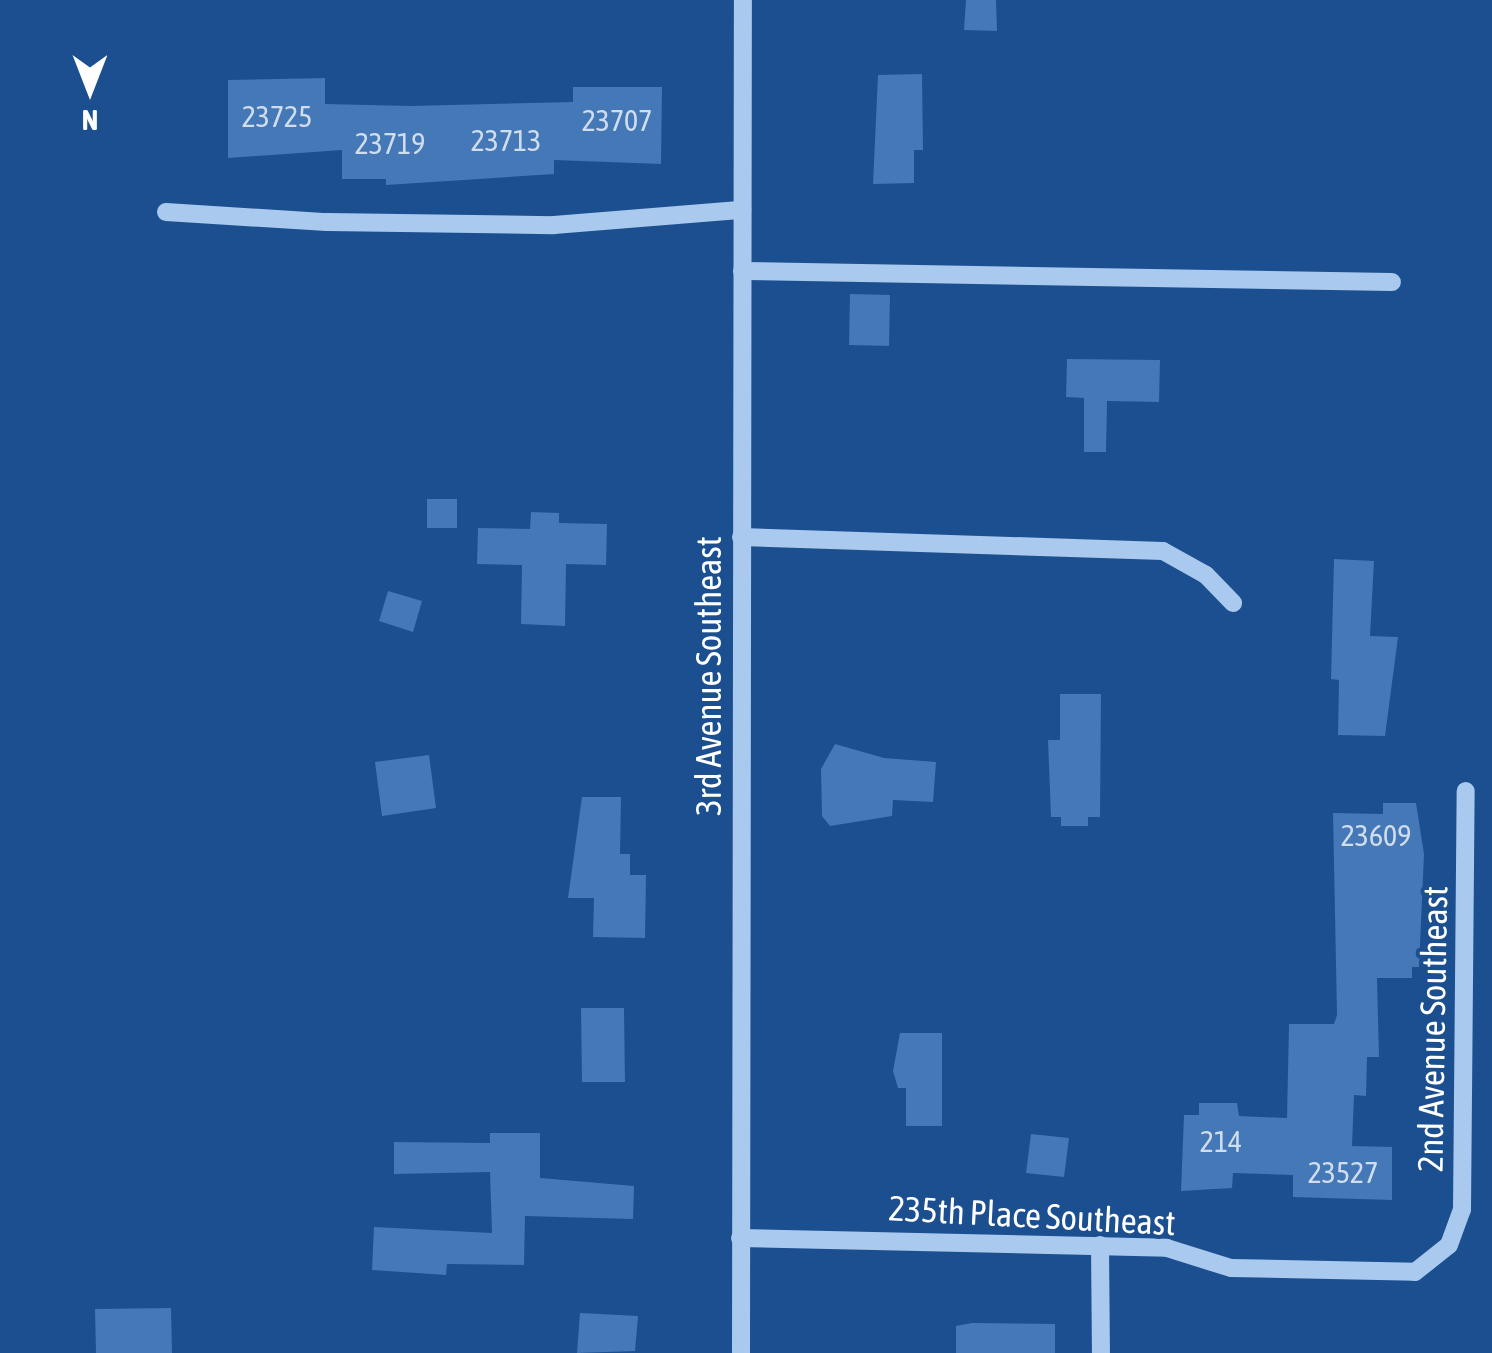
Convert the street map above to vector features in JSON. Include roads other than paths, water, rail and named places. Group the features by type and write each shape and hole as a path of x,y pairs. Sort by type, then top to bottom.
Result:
{"street":[{"name":"3rd Avenue Southeast","path":"741,1353 743,0"},
{"path":"166,212 554,225 742,210"},
{"path":"742,271 1392,282"},
{"path":"741,537 1163,551 1206,575 1233,603"},
{"name":"2nd Avenue Southeast","path":"1435,1259 1457,1232 1462,1210 1466,791"},
{"name":"235th Place Southeast","path":"740,1238 1166,1248 1231,1268 1415,1272 1435,1259"},
{"path":"1100,1244 1101,1353"}]}
